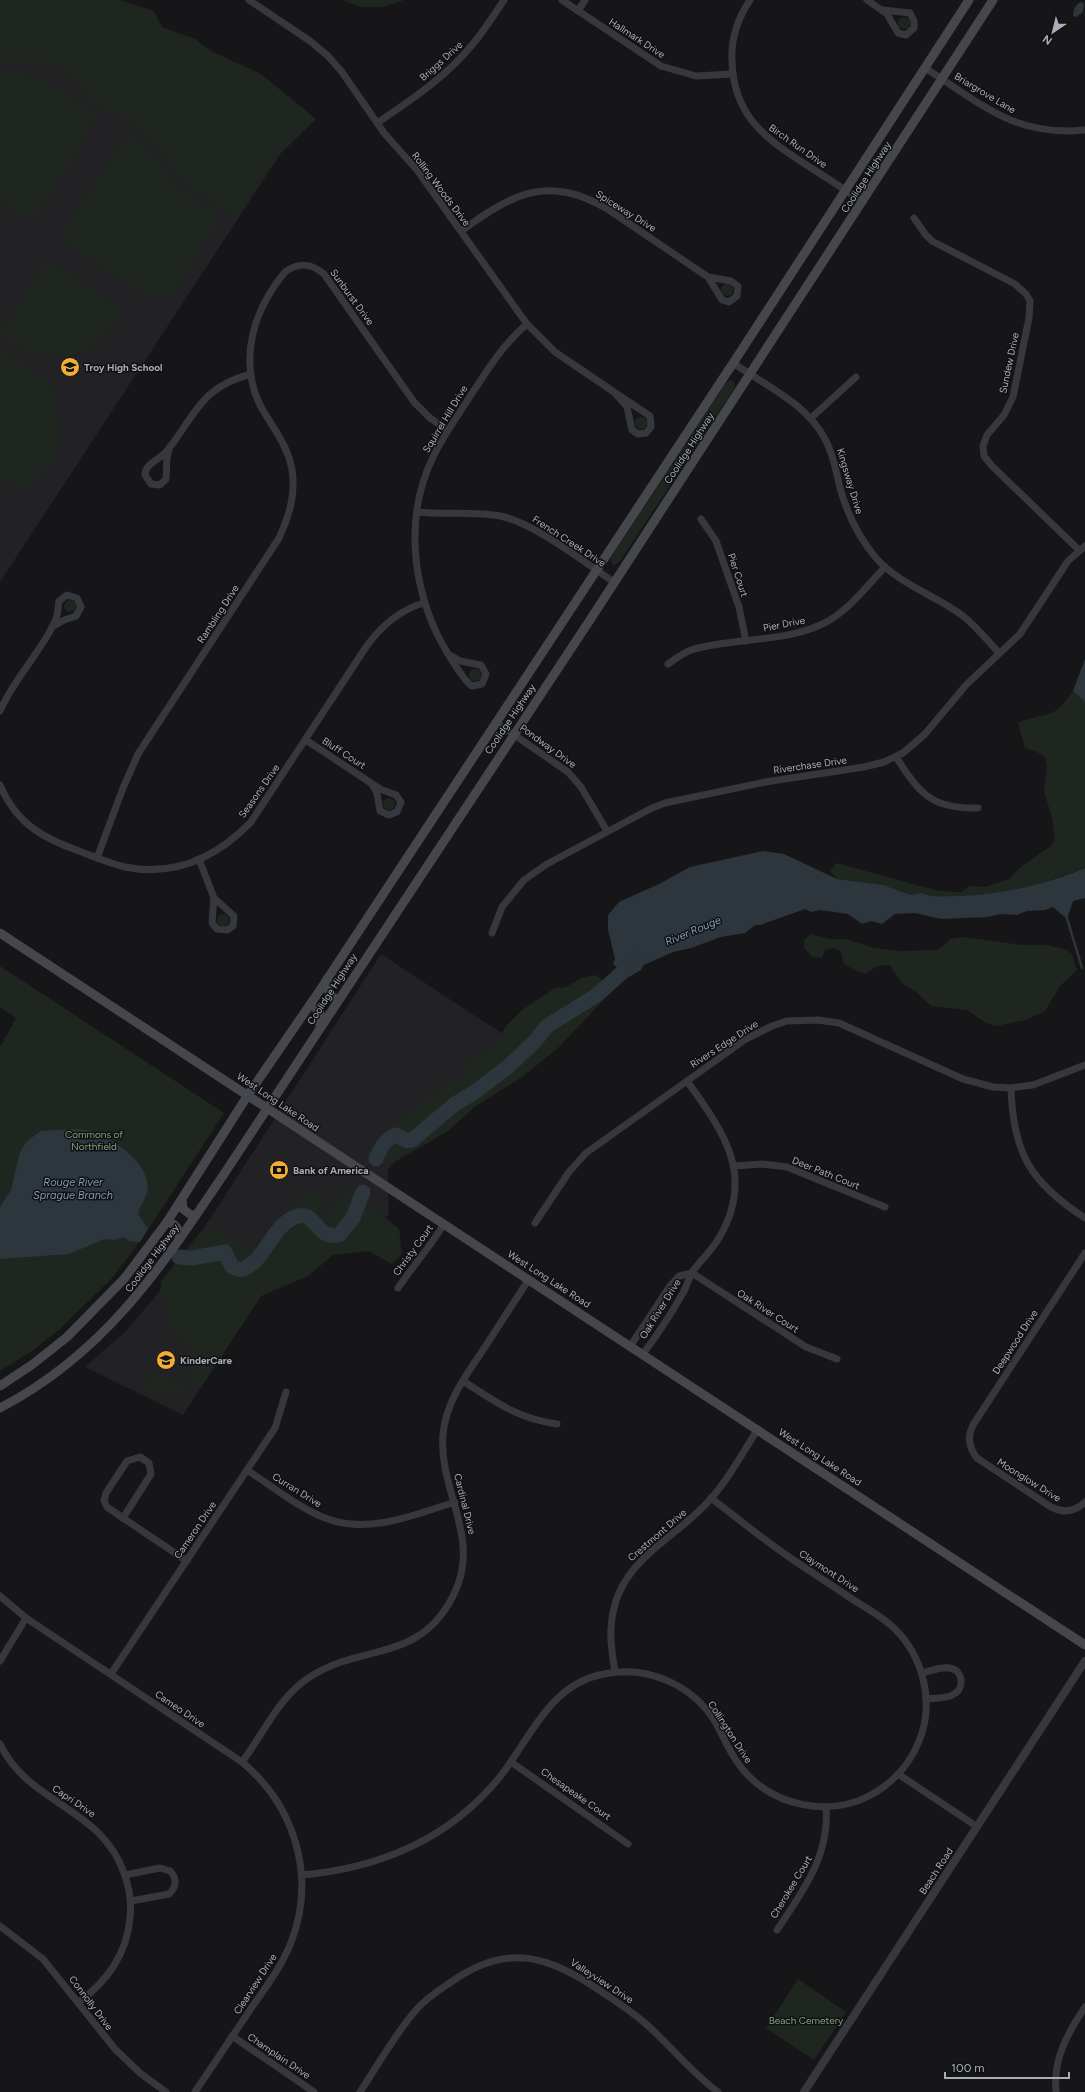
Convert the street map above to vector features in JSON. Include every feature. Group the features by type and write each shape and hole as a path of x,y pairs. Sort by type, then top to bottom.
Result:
{"main road":[{"name":"Coolidge Highway","path":"0,1386 34,1364 67,1338 124,1279 167,1222 248,1095 497,723 969,0"},
{"name":"Coolidge Highway","path":"0,1408 31,1390 97,1340 143,1289 179,1240 750,375 993,0"},
{"name":"West Long Lake Road","path":"0,933 1085,1645"},
{"path":"327,979 328,990 333,997 338,1000"},
{"path":"311,1003 320,1012 320,1027"},
{"path":"182,1199 183,1209 191,1215 196,1215"},
{"path":"167,1222 175,1225 178,1229 179,1240"}],"street":[{"name":"Rolling Woods Drive","path":"249,0 310,41 328,56 339,69 377,123 417,170 528,324 555,352 650,416 651,427 646,433 638,434 632,430 627,407 614,392"},
{"name":"Briggs Drive","path":"377,123 452,67 472,45 504,0"},
{"name":"Hallmark Drive","path":"562,0 650,60 672,71 696,76 732,74"},
{"path":"578,11 585,0"},
{"name":"Birch Run Drive","path":"750,0 740,19 734,38 732,74 743,110 757,129 774,143 863,202"},
{"path":"868,0 883,10 898,33 906,35 914,28 914,21 910,13 883,10"},
{"name":"Briargrove Lane","path":"925,68 997,114 1021,125 1049,131 1085,130"},
{"name":"Spiceway Drive","path":"461,231 497,206 514,197 535,192 566,193 588,199 604,207 708,277"},
{"name":"Sundew Drive","path":"914,218 932,241 1015,284 1026,294 1031,309 1013,398 1004,415 984,441 983,451 992,466 1078,550"},
{"name":"Sunburst Drive","path":"251,374 249,360 251,335 262,307 285,272 296,265 308,265 324,274 414,402 430,418 448,430"},
{"name":"Squirrel Hill Drive","path":"448,654 460,661 481,665 486,674 482,684 475,686 468,684 448,654 424,603 418,581 415,554 417,512 427,471 448,430 500,351 512,337 528,324"},
{"name":"Kingsway Drive","path":"733,363 792,402 811,418 818,427 830,448 841,490 852,521 866,545 885,567 910,586 963,616 999,653"},
{"path":"170,446 167,458 166,479 160,484 151,484 146,479 146,469 160,458 170,446 194,410 208,396 226,383 251,374"},
{"name":"Rambling Drive","path":"97,858 123,788 138,754 279,538 288,518 294,488 291,464 281,438 261,406 251,374"},
{"path":"811,418 856,377"},
{"name":"French Creek Drive","path":"417,512 483,514 513,520 529,527 614,582"},
{"name":"Pier Court","path":"702,519 716,540 738,607 746,641"},
{"name":"Riverchase Drive","path":"492,933 502,907 524,880 547,864 650,808 665,803 765,782 864,768 896,757 925,734 966,685 1020,634 1058,574 1078,550 1085,546"},
{"name":"Pier Drive","path":"668,664 689,651 801,631 831,619 848,606 885,567"},
{"path":"0,711 20,676 52,627 61,598 71,594 77,598 81,607 78,613 52,627"},
{"name":"Seasons Drive","path":"0,785 16,812 38,833 59,844 124,866 147,869 167,868 199,859 226,845 251,822 380,629 406,609 424,603"},
{"name":"Pondway Drive","path":"497,723 568,772 581,787 607,831"},
{"name":"Bluff Court","path":"306,740 372,784 393,793 400,799 400,806 397,812 386,815 380,811 377,793 372,784"},
{"path":"896,757 912,782 934,801 947,807 978,808"},
{"path":"199,859 214,898"},
{"name":"Rivers Edge Drive","path":"535,1223 569,1172 586,1153 746,1039 772,1026 787,1021 806,1019 838,1023 975,1083 993,1087 1010,1088 1044,1082 1085,1065"},
{"name":"Oak River Drive","path":"643,1354 689,1284 692,1273 718,1240 727,1224 734,1196 734,1166 728,1144 722,1132 687,1081"},
{"path":"1010,1088 1020,1146 1029,1167 1049,1192 1085,1218"},
{"name":"Deer Path Court","path":"734,1166 762,1164 787,1167 885,1207"},
{"name":"Christy Court","path":"398,1288 426,1253 444,1224"},
{"name":"Deepwood Drive","path":"970,1445 970,1434 973,1425 1085,1253"},
{"name":"Oak River Drive","path":"630,1346 670,1286 679,1276 692,1273"},
{"name":"Oak River Court","path":"692,1273 806,1347 837,1359"},
{"name":"Cardinal Drive","path":"242,1762 286,1698 302,1682 332,1666 405,1644 429,1628 440,1617 453,1597 462,1569 464,1544 445,1465 443,1434 451,1402 529,1279"},
{"path":"463,1381 515,1413 534,1420 557,1424"},
{"name":"Cameron Drive","path":"110,1674 275,1428 286,1392"},
{"name":"Crestmont Drive","path":"615,1672 611,1631 612,1619 623,1584 638,1563 685,1524 711,1498 758,1429"},
{"name":"Moonglow Drive","path":"970,1445 974,1454 981,1462 1057,1510 1069,1511 1079,1507 1085,1502"},
{"path":"123,1518 151,1474 149,1463 140,1457 127,1461 106,1492 104,1501 107,1507 123,1518 187,1561"},
{"name":"Curran Drive","path":"248,1470 307,1509 333,1521 350,1524 381,1523 455,1502"},
{"name":"Claymont Drive","path":"711,1498 760,1538 887,1622 910,1648 922,1673 926,1699 925,1717 920,1738 909,1760 898,1774"},
{"name":"Cameo Drive","path":"0,1596 26,1618 242,1762 264,1783 284,1811 295,1837 302,1875"},
{"path":"0,1660 26,1618"},
{"name":"Beach Road","path":"804,2092 1085,1661"},
{"path":"922,1673 949,1668 957,1671 961,1678 960,1688 954,1695 926,1699"},
{"name":"Collington Drive","path":"302,1875 367,1864 423,1841 466,1811 487,1791 511,1762 539,1719 554,1700 583,1681 603,1674 615,1672 638,1672 650,1674 682,1688 708,1712 738,1763 753,1780 772,1794 784,1800 804,1805 826,1806 860,1800 878,1791 898,1774"},
{"name":"Capri Drive","path":"1,1748 14,1766 29,1782 82,1818 99,1832 113,1850 125,1875 130,1901 128,1930 119,1958 98,1987 78,2003"},
{"name":"Chesapeake Court","path":"511,1762 628,1844"},
{"path":"898,1774 976,1826"},
{"name":"Cherokee Court","path":"777,1930 819,1862 826,1833 826,1806"},
{"path":"125,1875 160,1868 170,1871 175,1879 174,1887 170,1894 130,1901"},
{"name":"Clearview Drive","path":"195,2092 275,1973 290,1945 300,1911 302,1875"},
{"name":"Connolly Drive","path":"0,1926 43,1959 121,2056 145,2077 166,2092"},
{"name":"Valleyview Drive","path":"360,2092 407,2022 426,2000 471,1969 493,1961 511,1958 534,1959 551,1963 567,1970 593,1986 646,2024 686,2064 718,2092"},
{"path":"1056,2092 1056,2073 1060,2054 1069,2031 1085,2007"},
{"name":"Champlain Drive","path":"232,2036 314,2092"}],"shaded area":[{"name":"Troy High School","path":"0,0 56,0 281,153 0,582"},
{"path":"381,954 527,1050 412,1140 388,1170 389,1215 261,1296 183,1415 85,1367 124,1333 160,1291 206,1225"}],"green space":[{"path":"0,0 120,0 154,11 162,27 195,39 211,51 261,74 316,119 277,157 234,217 183,182 142,128 89,100 70,74 62,68 46,62 0,62"},
{"path":"342,0 404,0 383,7 360,7"},
{"path":"902,17 906,17 910,23 906,29 902,29 898,25 898,21"},
{"path":"19,73 46,80 96,113 74,158 37,216 25,218 0,201 0,74"},
{"path":"129,131 162,165 180,190 221,214 172,297 158,302 66,243 63,233"},
{"path":"53,263 123,309 109,331 93,345 80,352 67,356 53,356 27,350 0,335 44,265"},
{"path":"725,284 729,284 733,290 729,296 725,296 721,292 721,288"},
{"path":"0,349 35,371 48,383 57,402 59,413 59,457 22,491 0,477"},
{"path":"730,380 734,382 735,387 620,561 615,565 612,564 610,559 725,384"},
{"path":"639,417 643,417 647,423 643,429 639,429 635,425 635,421"},
{"path":"68,600 72,600 76,606 72,612 68,612 64,608 64,604"},
{"path":"473,669 477,669 481,675 477,681 473,681 469,677 469,673"},
{"path":"1073,691 1085,702 1085,868 1024,889 964,897 930,896 922,893 910,895 884,885 837,879 830,871 836,863 935,890 953,892 961,892 970,886 985,887 1009,879 1019,868 1051,846 1055,839 1052,818 1044,791 1047,766 1045,757 1037,752 1025,748 1018,723 1054,712 1066,701"},
{"path":"387,798 391,798 395,804 391,810 387,810 383,806 383,802"},
{"path":"221,914 225,914 229,920 225,926 221,926 217,922 217,918"},
{"path":"811,934 830,939 845,939 874,948 900,951 938,950 951,939 963,937 1022,945 1047,945 1067,950 1072,954 1077,970 1060,986 1045,1011 1026,1020 996,1026 984,1022 967,1010 931,1006 916,992 902,984 890,965 877,966 866,974 858,972 844,964 841,952 834,948 825,950 822,958 812,957 804,948 804,940"},
{"name":"Commons of Northfield","path":"0,966 224,1113 142,1239 111,1279 60,1329 32,1351 0,1371 0,1047 16,1018 0,1007"},
{"path":"595,975 615,988 557,1049 522,1077 476,1106 448,1131 386,1167 365,1154 385,1130 401,1122 409,1111 414,1112 420,1104 440,1090 448,1080 453,1082 460,1078 465,1067 499,1039 506,1026 522,1010 555,988 564,988 582,978"},
{"path":"345,1184 399,1229 402,1254 392,1264 369,1251 333,1255 308,1276 261,1296 201,1387 186,1375 191,1359 188,1341 167,1327 166,1306 160,1294 161,1281 206,1225 243,1247 252,1249 261,1242 310,1189 321,1194 322,1203 318,1212 323,1220 337,1201"},
{"path":"156,1372 176,1385 182,1384 188,1388 189,1394 186,1398 175,1396 164,1390 158,1399 144,1390"},
{"name":"Beach Cemetery","path":"798,1979 846,2012 814,2060 766,2028"}],"water":[{"path":"1082,2 1084,4 1083,12 1076,17 1073,16 1075,7"},
{"path":"1085,659 1085,702 1073,691"},
{"path":"763,851 784,854 837,879 884,885 910,895 922,893 930,896 990,894 1047,882 1085,868 1085,898 1073,901 1067,919 1053,907 1045,910 1027,911 1017,915 1000,914 988,917 941,919 915,913 895,914 882,924 871,921 862,924 848,914 820,910 811,912 805,909 760,925 755,925 745,933 721,937 691,948 673,952 644,965 641,970 629,977 613,964 615,959 608,930 608,915 619,902 659,884 690,867"},
{"name":"Rouge River Sprague Branch","path":"73,1129 86,1130 106,1138 126,1151 142,1168 148,1188 138,1214 148,1229 140,1242 130,1241 123,1237 115,1240 105,1239 69,1254 0,1259 0,1207 11,1190 20,1152 27,1141 41,1131"}],"waterway":[{"path":"1066,915 1082,968"},
{"name":"River Rouge","path":"376,1159 381,1148 389,1139 396,1135 407,1141 412,1140 455,1104 475,1092 510,1065 536,1040 547,1026 597,995 637,959"},
{"name":"River Rouge","path":"179,1257 192,1258 225,1252 232,1267 241,1270 257,1259 281,1227 289,1220 298,1216 309,1217 325,1233 339,1235 353,1218 363,1192"}],"place":[{"name":"Troy High School","path":"70,367"},
{"name":"Bank of America","path":"279,1170"},
{"name":"KinderCare","path":"166,1360"}]}
